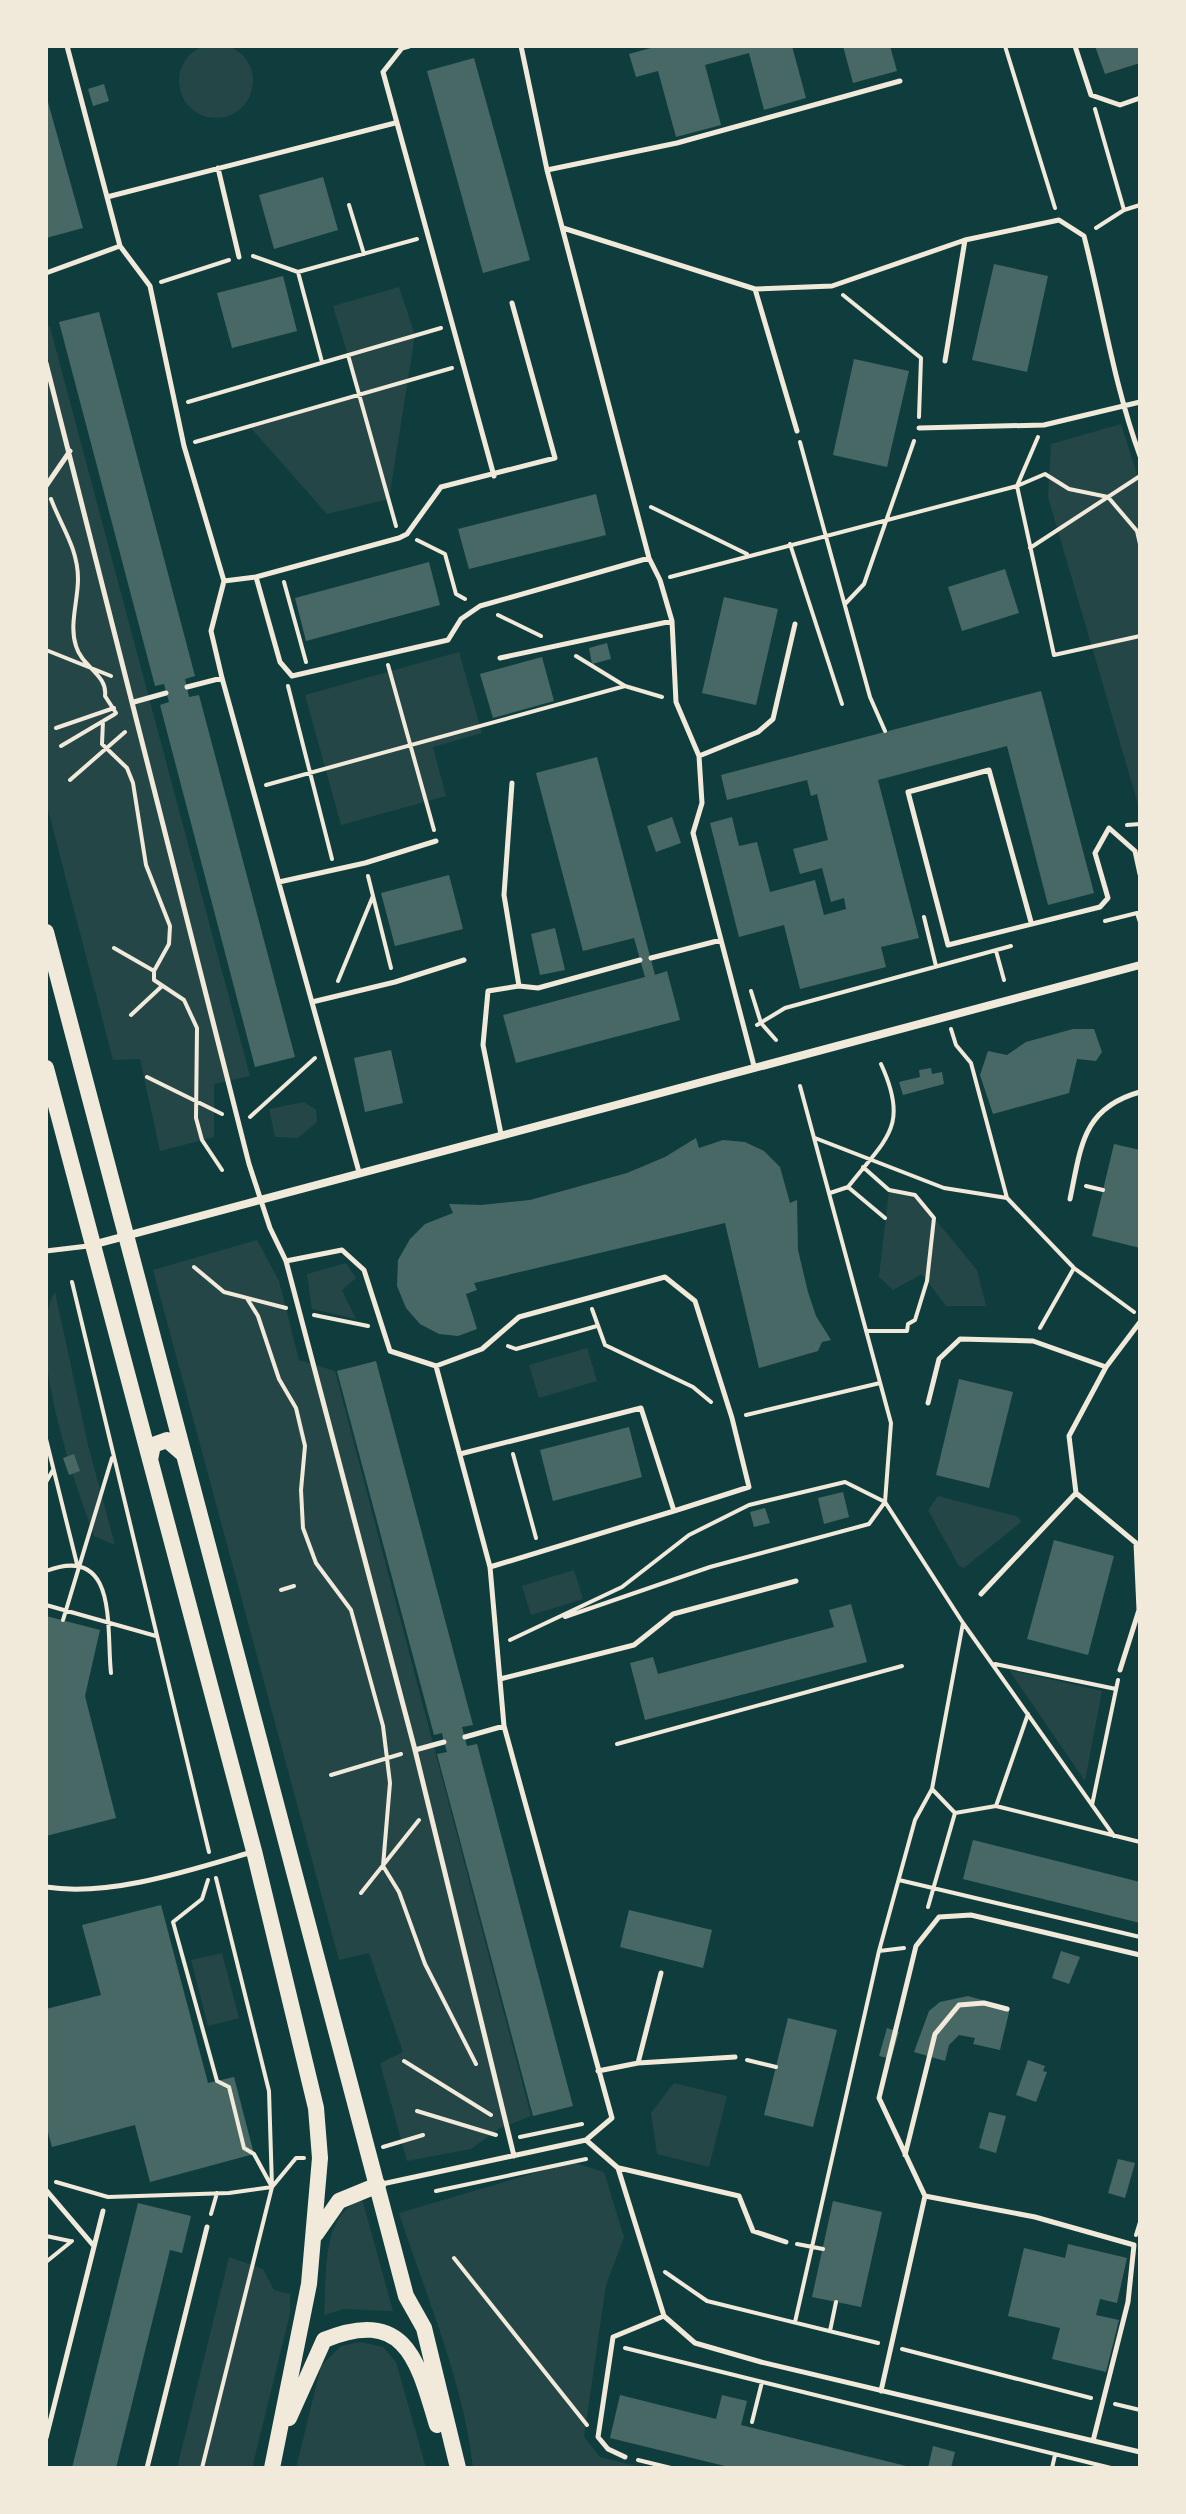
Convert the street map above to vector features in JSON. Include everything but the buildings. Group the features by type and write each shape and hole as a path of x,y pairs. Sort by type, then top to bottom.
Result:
{"main road":[{"path":"46,932 182,1453 266,1754 406,2296 424,2328 456,2461"},
{"path":"46,1068 254,1851 316,2108 320,2158 309,2284 272,2468"},
{"path":"150,1462 153,1445 167,1440 182,1453"},
{"path":"313,2241 339,2201 378,2185"},
{"path":"281,2431 324,2340 344,2331 372,2330 402,2340 419,2365 438,2428 456,2461"}],"street":[{"path":"91,1246 261,1197 1140,965"}],"lane":[{"path":"67,46 120,246 150,286 184,446 224,581 211,631 222,678 359,1172"},
{"path":"409,46 402,48 383,72 494,476"},
{"path":"521,46 547,170 633,499 649,558 660,580 672,621 676,702 699,756 702,803 693,833 754,1066"},
{"path":"1075,46 1091,95 1120,105 1140,98"},
{"path":"547,170 677,143 900,81"},
{"path":"107,197 395,123"},
{"path":"218,168 239,257"},
{"path":"562,227 755,289 832,286 965,240 1059,220 1084,236 1103,306 1122,406 1140,456"},
{"path":"945,361 965,240"},
{"path":"46,273 120,246"},
{"path":"755,289 797,431"},
{"path":"224,581 256,577 399,538 407,534 441,487 494,476 555,458 512,303"},
{"path":"46,363 130,683 239,1124 261,1197 286,1261 415,1750 514,2156"},
{"path":"919,428 1044,425 1140,402"},
{"path":"46,486 70,451"},
{"path":"256,577 280,662 292,676 448,640 461,619 480,606 649,558"},
{"path":"500,658 672,621"},
{"path":"699,756 758,732 773,719 795,624"},
{"path":"187,687 222,678"},
{"path":"134,702 166,693"},
{"path":"1031,922 989,770 908,792 948,945 1100,907 1108,898 1095,853 1109,828 1135,851 1140,874"},
{"path":"512,783 504,895 519,986"},
{"path":"279,882 365,863 436,841"},
{"path":"651,958 721,940"},
{"path":"312,1002 395,982 464,960"},
{"path":"501,1134 483,1045 488,991 519,986 538,988 640,960"},
{"path":"1070,1199 1086,1128 1116,1099 1140,1092"},
{"path":"46,1251 91,1246"},
{"path":"286,1261 342,1250 364,1270 390,1351 436,1366 482,1349 519,1317 665,1277 695,1301 732,1418 749,1487 490,1567"},
{"path":"1120,1670 1139,1610 1136,1543 1076,1493 1069,1436 1106,1367 1140,1320"},
{"path":"928,1403 939,1359 960,1339 1033,1341 1106,1367"},
{"path":"378,2185 586,2140 612,2118 504,1726 490,1567 436,1366"},
{"path":"460,1454 641,1408 674,1511"},
{"path":"981,1594 1076,1493"},
{"path":"500,1679 634,1645 673,1614 796,1581"},
{"path":"465,1737 504,1726"},
{"path":"415,1750 444,1742"},
{"path":"46,1887 70,1891 166,1876 254,1851"},
{"path":"881,2391 925,2196 879,2098 916,1946 939,1917 971,1915 1140,1955"},
{"path":"638,2063 661,1973"},
{"path":"905,2155 935,2034 959,2005 984,2003 1007,2009"},
{"path":"598,2071 638,2063 735,2057"},
{"path":"586,2140 618,2168 739,2196 753,2231 786,2242"},
{"path":"618,2168 664,2316 695,2343 1140,2452"},
{"path":"46,2190 94,2246"},
{"path":"925,2196 1035,2217 1134,2245 1128,2302 1093,2441"},
{"path":"46,2438 103,2211"},
{"path":"147,2468 207,2227"},
{"path":"625,2457 608,2449 598,2437 613,2337 664,2316"}],"path":[{"path":"1005,46 1059,220"},
{"path":"1091,95 1124,210"},
{"path":"349,205 364,254"},
{"path":"1084,236 1124,210 1140,205"},
{"path":"150,286 249,255 298,272 427,236"},
{"path":"298,272 322,362"},
{"path":"832,286 921,358 919,428 864,584 845,604"},
{"path":"175,406 451,325"},
{"path":"348,355 399,538"},
{"path":"184,446 462,365"},
{"path":"1044,425 1017,486 1054,655 1140,636"},
{"path":"797,431 870,697 885,731"},
{"path":"660,580 825,534 1017,486 1045,474 1069,489 1108,497 1137,531 1140,544"},
{"path":"1030,548 1140,476"},
{"path":"46,486 59,521 71,536 78,579 73,635 86,665 103,679 107,686 105,696 116,710"},
{"path":"633,499 749,555"},
{"path":"407,534 445,554 456,594 480,606"},
{"path":"790,544 842,704"},
{"path":"281,570 308,672"},
{"path":"46,650 130,683"},
{"path":"385,655 412,744 436,841"},
{"path":"292,676 287,688 335,870"},
{"path":"252,789 625,686 676,702"},
{"path":"56,728 134,702"},
{"path":"61,746 116,710"},
{"path":"70,780 139,719"},
{"path":"103,721 102,744 127,768 133,783 146,865 170,926 169,944 154,971 154,980 184,1000 197,1028 196,1101 202,1140 222,1170"},
{"path":"365,863 395,982"},
{"path":"331,998 373,896"},
{"path":"1095,923 1137,913 1140,922"},
{"path":"743,1030 785,1008 1025,942"},
{"path":"114,948 154,971"},
{"path":"996,950 1004,980"},
{"path":"131,1015 161,987"},
{"path":"948,1017 956,1045 971,1063 1007,1198 1074,1268 1140,1320"},
{"path":"147,1077 239,1124 324,1050"},
{"path":"830,1193 848,1187 893,1129 896,1096 881,1064"},
{"path":"497,1645 565,1617 710,1567 869,1524 885,1502 891,1423 800,1086"},
{"path":"814,1137 944,1188 1007,1198"},
{"path":"863,1167 889,1190 915,1195 934,1218 933,1252 915,1320 908,1324 907,1331 866,1331"},
{"path":"848,1187 885,1218"},
{"path":"1033,1341 1074,1268"},
{"path":"72,1282 269,2091 272,2187 202,2468"},
{"path":"588,1298 605,1345 693,1387 732,1418 880,1383"},
{"path":"248,1300 258,1316 279,1379 296,1408 305,1446 303,1528 316,1563 351,1610 389,1758 390,1817 383,1866 399,1892 425,1964 479,2069"},
{"path":"492,1340 516,1349 597,1326"},
{"path":"46,1439 77,1567"},
{"path":"510,1441 539,1552"},
{"path":"63,1620 113,1456"},
{"path":"46,1482 53,1470"},
{"path":"565,1617 622,1587 689,1535 749,1505 845,1482 885,1502 963,1623 1114,1836"},
{"path":"46,1571 61,1565 77,1567 92,1572 103,1585 108,1602 106,1621 111,1673"},
{"path":"281,1590 294,1586"},
{"path":"46,1605 156,1636"},
{"path":"795,2322 879,1951 915,1820 932,1789 963,1623"},
{"path":"993,1663 1116,1689"},
{"path":"617,1744 902,1666"},
{"path":"1092,1805 1120,1670"},
{"path":"996,1806 1028,1714"},
{"path":"331,1775 415,1750"},
{"path":"932,1789 955,1813"},
{"path":"955,1813 996,1806 1140,1842"},
{"path":"361,1893 429,1807"},
{"path":"879,1951 916,1946 955,1813"},
{"path":"212,1864 202,1899 173,1922 217,2081 229,2087 244,2148 254,2154 272,2187"},
{"path":"899,1880 1140,1937"},
{"path":"735,2057 776,2067"},
{"path":"404,2061 506,2125"},
{"path":"490,2115 491,2101"},
{"path":"417,2111 510,2139 612,2118"},
{"path":"436,2191 586,2159 598,2161"},
{"path":"46,2179 108,2197 229,2193"},
{"path":"207,2227 217,2193"},
{"path":"46,2236 94,2246"},
{"path":"46,2262 72,2241"},
{"path":"786,2242 823,2249"},
{"path":"454,2258 598,2437"},
{"path":"830,2331 836,2302"},
{"path":"611,2345 1111,2468"},
{"path":"752,2422 762,2382"},
{"path":"1052,2468 1055,2454"},
{"path":"641,2468 644,2461 671,2468"}],"shaded area":[{"path":"216,44 237,50 247,60 253,81 247,102 237,112 216,118 195,112 185,102 179,81 185,60 195,50"},
{"path":"399,287 415,335 389,499 327,514 250,427 360,395 333,306"},
{"path":"46,324 50,327 250,1076 214,1084 214,1137 160,1151 140,1059 113,1060 46,802"},
{"path":"1121,424 1140,484 1140,811 1048,497 1051,444"},
{"path":"459,652 482,733 433,747 446,796 341,825 305,695"},
{"path":"304,1102 316,1110 317,1122 298,1138 275,1137 269,1109"},
{"path":"889,1190 915,1195 977,1270 986,1306 946,1306 922,1274 893,1290 879,1277"},
{"path":"257,1240 279,1281 299,1360 335,1371 531,2116 500,2128 471,2149 407,2161 380,2063 403,2052 369,1953 339,1960 153,1270"},
{"path":"346,1263 356,1278 342,1290 356,1319 312,1309 307,1274"},
{"path":"55,1292 88,1445 115,1545 94,1536 56,1412 45,1343 47,1314"},
{"path":"587,1348 597,1381 539,1398 529,1365"},
{"path":"938,1496 1019,1517 1021,1522 964,1568 959,1566 928,1510"},
{"path":"574,1570 583,1599 531,1615 522,1586"},
{"path":"1009,1670 1102,1691 1085,1781"},
{"path":"222,1953 239,2018 208,2026 191,1960"},
{"path":"674,2083 727,2096 709,2167 657,2154 651,2113"},
{"path":"572,2162 604,2172 624,2237 606,2285 584,2437 600,2457 644,2468 473,2468 452,2370 399,2213"},
{"path":"362,2199 393,2311 344,2309 324,2315 326,2266 332,2233 348,2207"},
{"path":"229,2257 263,2269 274,2290 290,2294 290,2314 252,2468 177,2468"},
{"path":"360,2342 383,2347 396,2362 426,2468 296,2468 321,2366 341,2346"}]}
